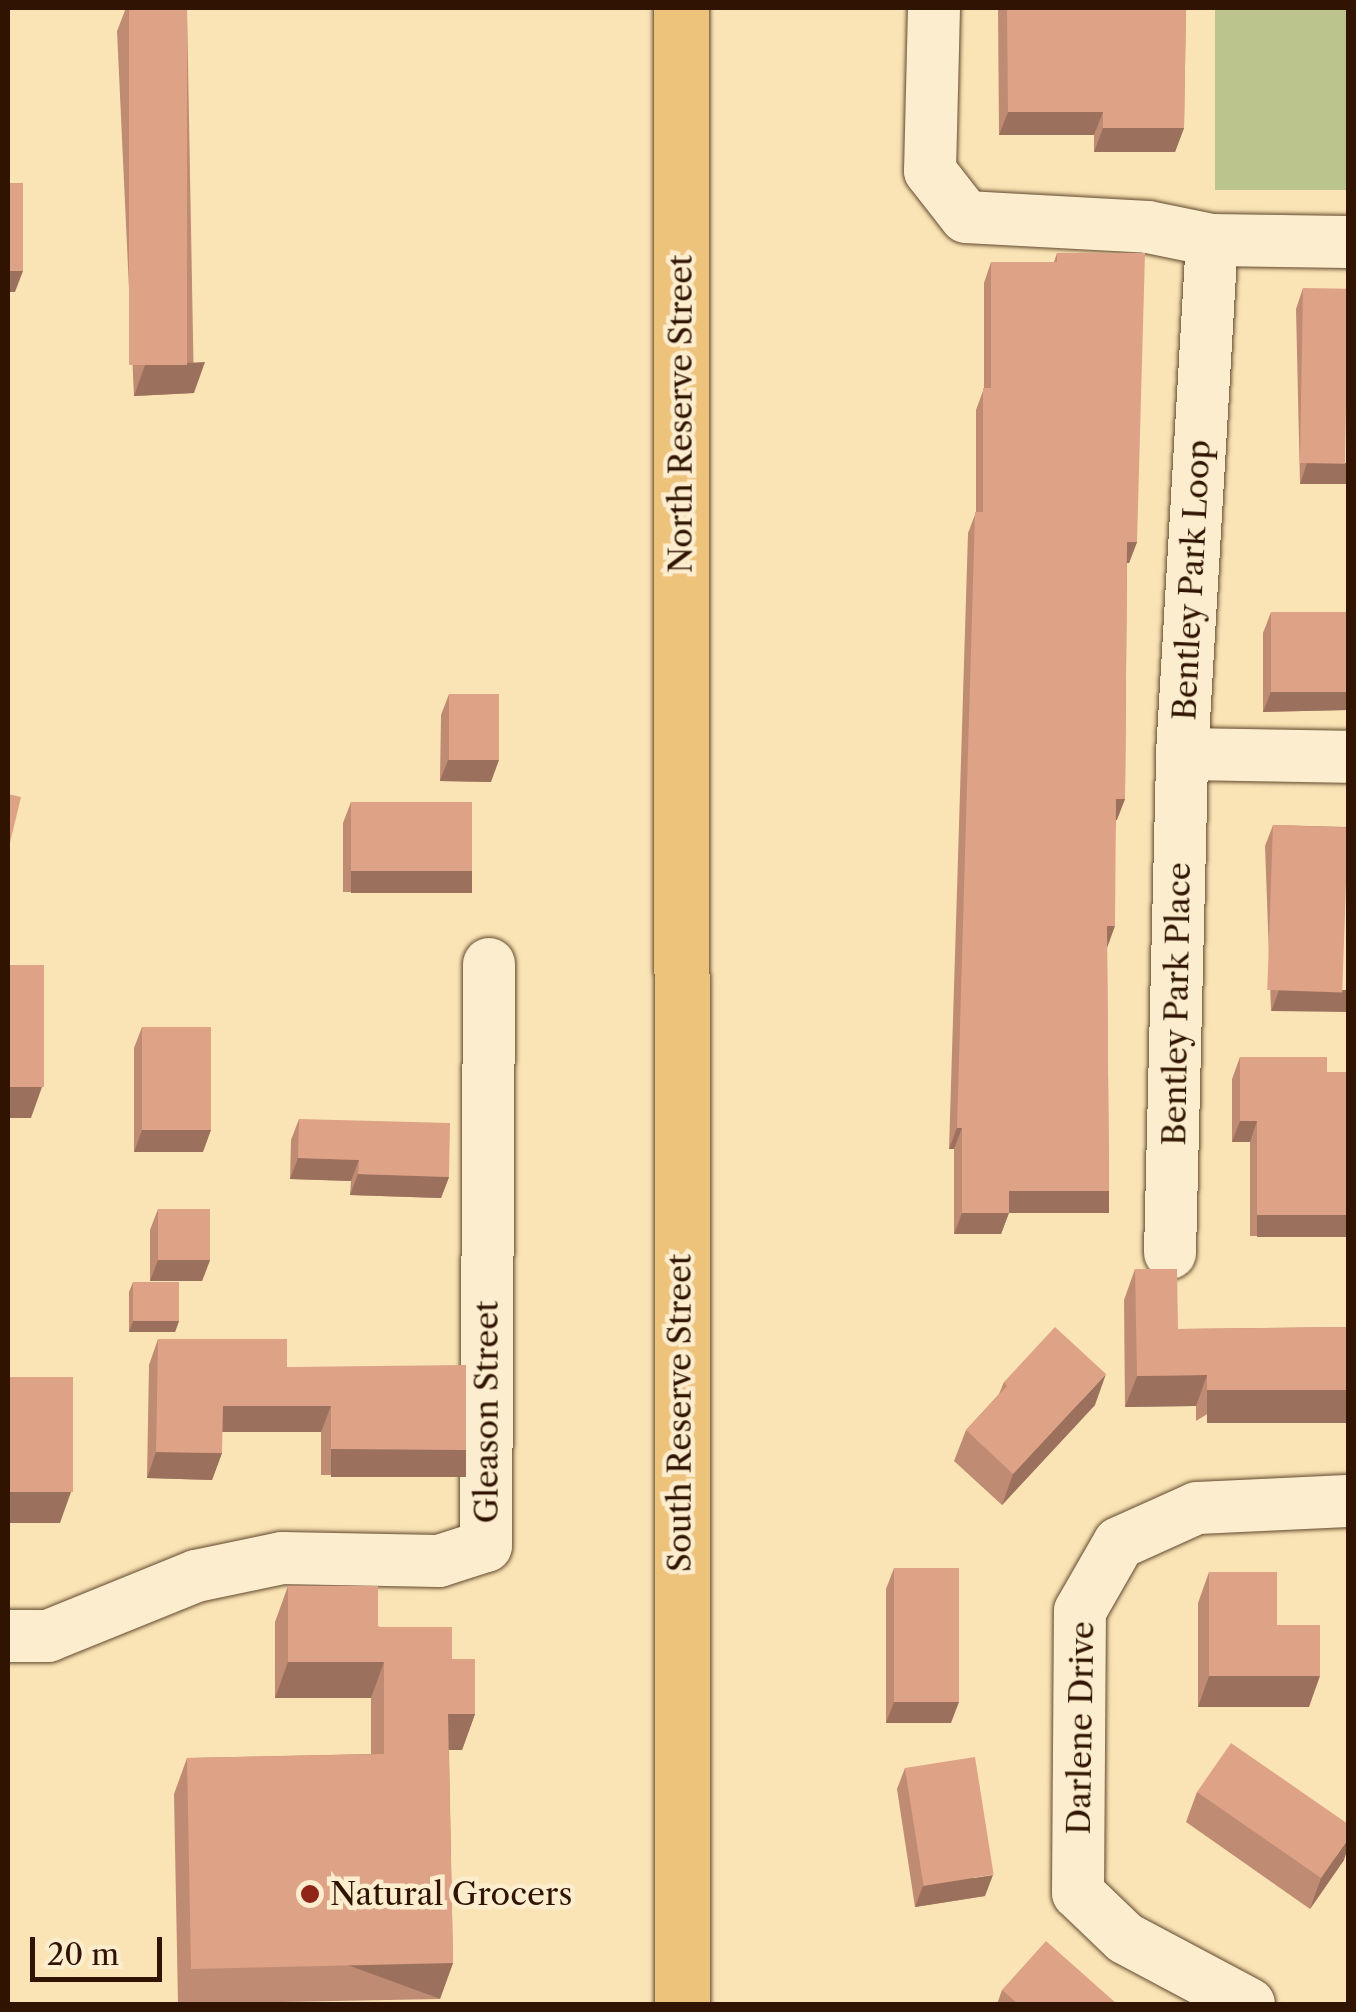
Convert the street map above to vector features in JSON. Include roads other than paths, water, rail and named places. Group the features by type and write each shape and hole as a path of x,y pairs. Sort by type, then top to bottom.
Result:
{"highway":[{"name":"North Reserve Street","path":"680,821 681,8"},
{"name":"South Reserve Street","path":"680,821 682,2004"}],"street":[{"path":"934,8 930,171 966,217 1148,228 1212,240 1348,242"},
{"name":"Bentley Park Loop","path":"1212,240 1182,754 1348,757"},
{"name":"Bentley Park Place","path":"1170,1254 1182,754"},
{"name":"Gleason Street","path":"8,1636 48,1636 196,1576 282,1558 440,1561 486,1546 490,964"},
{"name":"Darlene Drive","path":"1250,2004 1125,1938 1078,1893 1080,1611 1119,1543 1196,1508 1348,1501"}],"place":[{"name":"Natural Grocers","path":"310,1894"}]}
